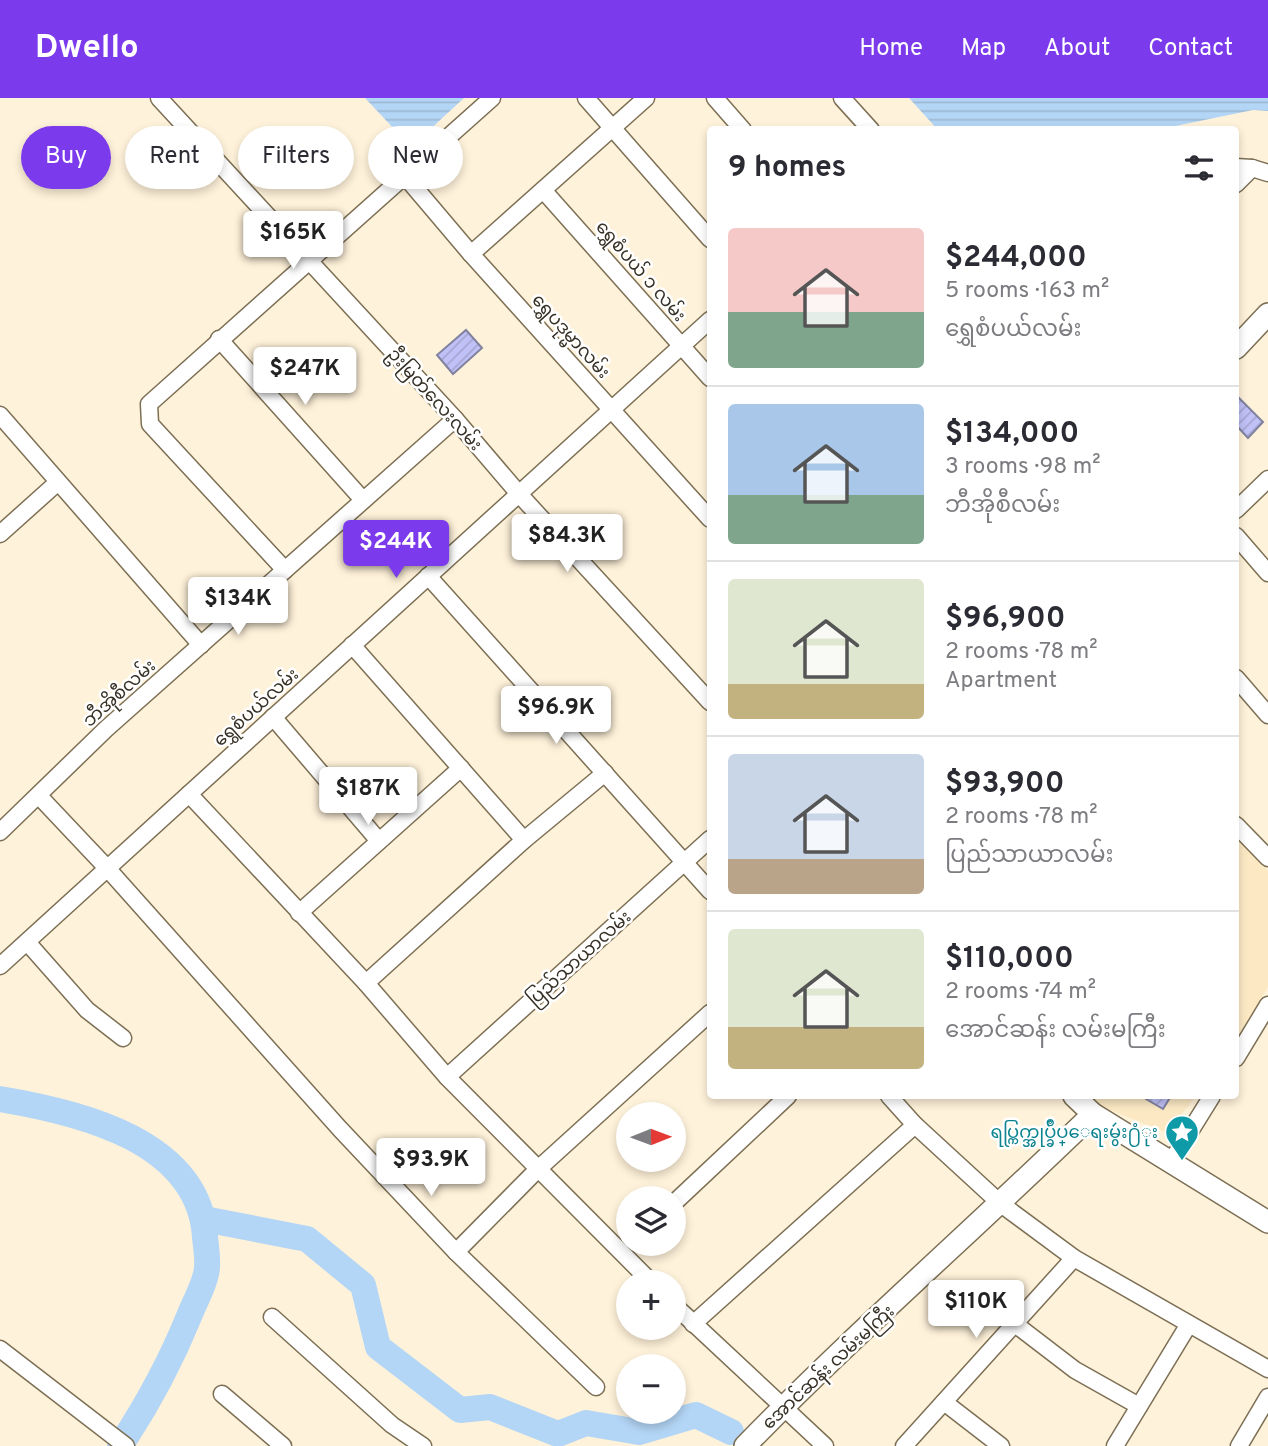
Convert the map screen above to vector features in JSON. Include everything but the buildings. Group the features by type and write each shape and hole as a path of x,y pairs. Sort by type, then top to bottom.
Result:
{"main road":[{"path":"1239,345 1268,314"},
{"path":"1077,1099 1093,1114 1171,1162 1266,1215"},
{"name":"အောင်ဆန်း လမ်းမကြီး","path":"745,1446 1093,1114"}],"street":[{"name":"ဦးမြတ်လေးလမ်း","path":"159,98 455,419 519,494 707,699"},
{"path":"461,126 492,98"},
{"path":"586,98 707,236"},
{"path":"471,254 646,98"},
{"path":"715,98 740,126"},
{"path":"842,98 867,126"},
{"path":"1244,168 1268,173"},
{"path":"285,570 150,424 149,404 390,189"},
{"name":"ရွှေပဒုမ္မာလမ်း","path":"416,189 471,254 707,516"},
{"name":"ရွှေစံပယ် ၁ လမ်း","path":"543,190 707,375"},
{"name":"ရွှေစံပယ်လမ်း","path":"0,966 707,323"},
{"path":"219,339 363,500"},
{"path":"0,415 201,645"},
{"name":"ဘီအိုစီလမ်း","path":"0,832 106,729 455,419"},
{"path":"1239,507 1268,479"},
{"path":"0,534 58,482"},
{"path":"1239,539 1268,573"},
{"path":"428,576 707,888"},
{"path":"352,645 524,840"},
{"path":"1239,681 1268,715"},
{"path":"273,717 379,841"},
{"path":"299,913 461,768"},
{"path":"366,983 524,840 605,773"},
{"path":"189,794 366,983 447,1077 538,1170 616,1240"},
{"path":"38,796 107,868 340,1129 456,1252 596,1387"},
{"path":"1239,828 1268,858"},
{"name":"ပြည်သာယာလမ်း","path":"447,1077 707,842"},
{"path":"27,942 87,1010 123,1038"},
{"path":"1239,1053 1268,1005"},
{"path":"456,1252 538,1170 707,1016"},
{"path":"686,1192 785,1099"},
{"path":"892,1099 915,1125 1001,1204 1074,1258 1268,1369"},
{"path":"1171,1162 1210,1099"},
{"path":"692,1324 915,1125"},
{"path":"631,1256 642,1270"},
{"path":"904,1446 1074,1258"},
{"path":"272,1317 392,1425 423,1446"},
{"path":"686,1318 825,1446"},
{"path":"1015,1324 1075,1370 1139,1406"},
{"path":"1115,1446 1189,1324"},
{"path":"0,1349 126,1446"},
{"path":"222,1394 283,1446"},
{"path":"1239,1446 1268,1397"},
{"path":"944,1402 1001,1446"}],"shaded area":[{"path":"1239,840 1268,871 1268,987 1239,1036"},
{"path":"1091,1099 1194,1099 1167,1133 1098,1105"}],"water":[{"path":"365,98 464,98 434,126 391,126"},
{"path":"909,98 1268,98 1268,111 1253,110 1176,126 934,126"}],"waterway":[{"path":"0,1099 64,1112 130,1136 158,1154 181,1176 198,1204 207,1255 205,1279 167,1365 120,1446"},
{"path":"204,1219 307,1239 363,1285 378,1347 460,1410 490,1407 558,1434 586,1423 639,1432 696,1415 731,1432"}],"place":[{"name":"ရပ္ကြက္အုပ္ခ်ဳပ္ေရးမွဴး႐ံုး","path":"1182,1162"}]}
